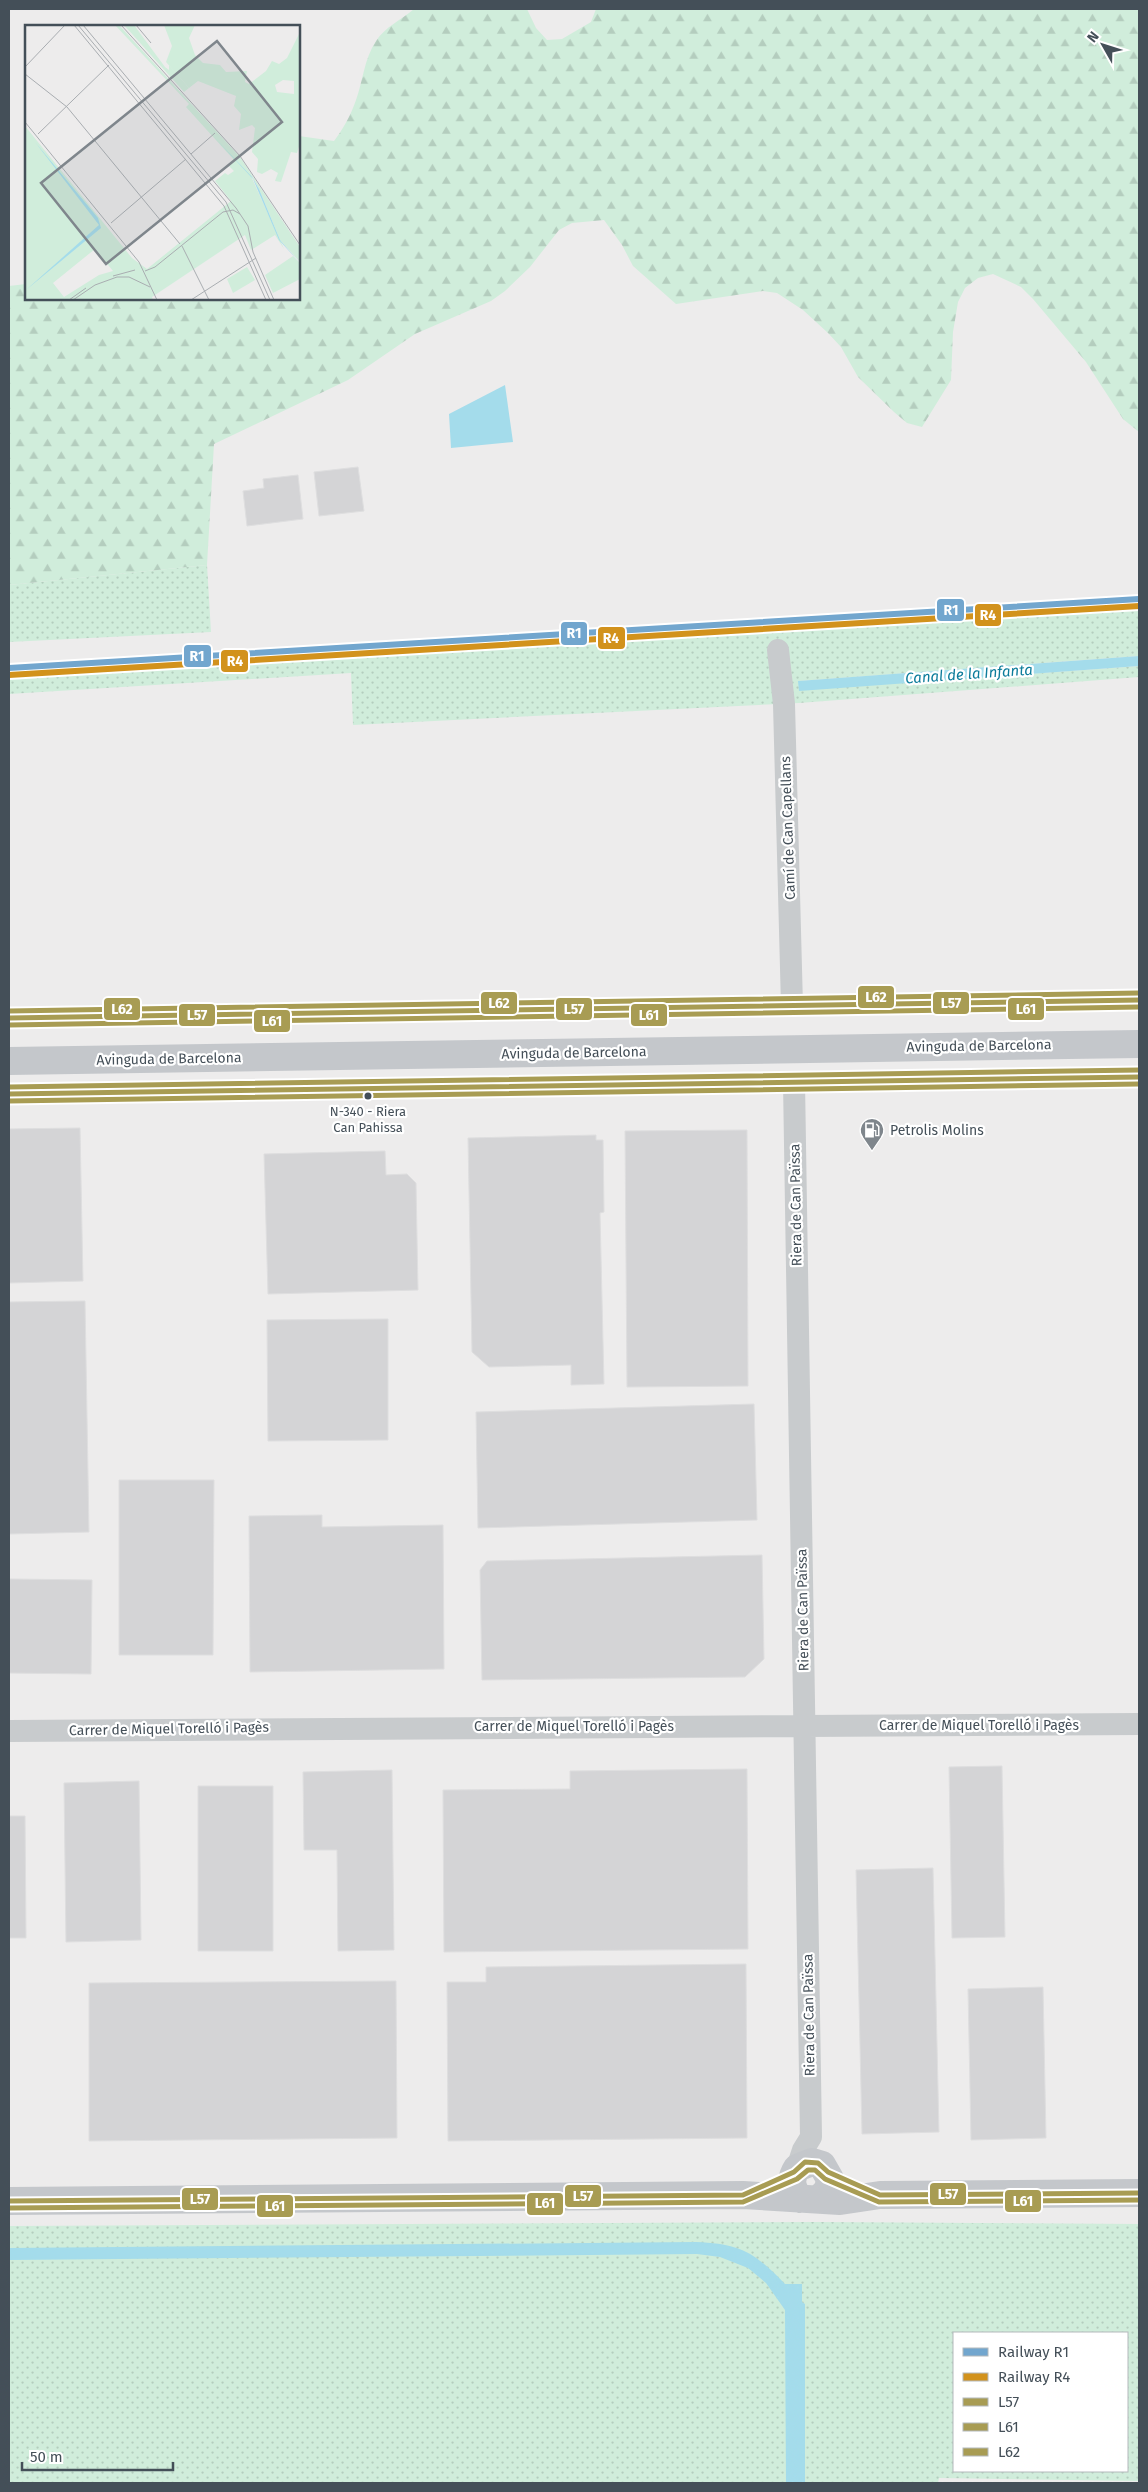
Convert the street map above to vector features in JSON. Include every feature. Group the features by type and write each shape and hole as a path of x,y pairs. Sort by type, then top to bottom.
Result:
{"main road":[{"name":"Avinguda de Barcelona","path":"9,1062 1139,1044"},
{"path":"743,2195 812,2162 822,2165 831,2184 828,2190 809,2199"},
{"path":"795,2170 792,2187 809,2199"},
{"path":"826,2170 880,2194"},
{"path":"9,2201 743,2195 840,2201 880,2194 1139,2193"}],"street":[{"name":"Camí de Can Capellans","path":"778,650 784,704 792,1006"},
{"path":"9,1018 1139,1000"},
{"path":"9,1094 1139,1077"},
{"name":"Riera de Can Païssa","path":"794,1082 811,2137 803,2150 795,2170"},
{"name":"Carrer de Miquel Torelló i Pagès","path":"9,1731 1139,1724"},
{"name":"Riera de Can Païssa","path":"811,2137 818,2147 826,2170"}],"green space":[{"path":"414,9 527,9 536,28 547,40 562,39 591,22 596,9 1139,9 1139,432 1123,419 1086,362 1033,299 1021,287 993,274 978,278 965,288 958,302 953,332 951,380 922,427 907,423 894,412 858,377 841,347 828,333 803,310 777,293 763,291 676,304 633,266 622,245 604,220 572,223 559,230 530,267 505,291 491,301 415,334 348,380 214,444 207,565 9,585 9,286 25,284 25,300 300,300 300,136 334,141 352,111 372,48 380,36"},
{"path":"207,565 211,632 9,642 9,585"},
{"path":"1139,609 1139,656 799,681 799,690 1139,666 1139,677 799,703 353,725 351,673 9,694 9,679 466,647"},
{"path":"814,2222 1139,2224 1139,2481 939,2478 938,2483 9,2483 9,2226"}],"water":[{"path":"505,385 513,442 451,448 449,414"},
{"name":"Canal de la Infanta","path":"1139,656 1139,666 799,691 798,681"},
{"path":"696,2242 736,2248 755,2257 785,2284 802,2284 802,2302 805,2304 805,2483 786,2483 785,2310 766,2283 748,2268 720,2257 697,2254 9,2260 9,2248"}],"building":[{"path":"358,467 364,511 319,516 314,472"},
{"path":"298,475 303,519 247,526 243,491 264,488 263,479"},
{"path":"80,1128 83,1281 9,1283 9,1129"},
{"path":"747,1130 748,1386 627,1387 625,1131"},
{"path":"596,1135 596,1140 603,1140 604,1212 600,1213 604,1384 571,1385 571,1365 489,1367 472,1352 468,1138"},
{"path":"385,1151 386,1175 407,1174 416,1183 418,1290 268,1294 264,1154"},
{"path":"85,1301 89,1532 9,1534 9,1302"},
{"path":"388,1319 388,1440 268,1441 267,1320"},
{"path":"754,1404 757,1520 478,1528 476,1412"},
{"path":"119,1480 214,1480 213,1655 119,1655"},
{"path":"322,1515 322,1527 443,1525 444,1669 250,1672 249,1516"},
{"path":"762,1555 764,1659 745,1677 482,1680 480,1570 487,1561"},
{"path":"9,1579 92,1580 91,1674 9,1673"},
{"path":"1002,1766 1005,1937 952,1938 949,1767"},
{"path":"747,1769 748,1949 444,1952 443,1790 570,1789 570,1771"},
{"path":"392,1770 394,1950 338,1951 337,1850 304,1850 303,1772"},
{"path":"139,1781 141,1940 66,1942 64,1783"},
{"path":"198,1786 273,1786 273,1951 198,1951"},
{"path":"9,1816 25,1816 26,1938 9,1938"},
{"path":"933,1868 939,2132 862,2134 856,1870"},
{"path":"746,1964 747,2138 448,2141 447,1982 486,1982 486,1967"},
{"path":"396,1981 397,2138 89,2141 89,1983"},
{"path":"1043,1987 1046,2138 971,2140 968,1989"}],"rail line":[{"name":"R1","path":"9,668 1139,599"},
{"name":"R4","path":"9,675 1139,606"}],"transit line":[{"name":"L62","path":"9,1011 1139,993"},
{"name":"L57","path":"9,1018 1139,1000"},
{"name":"L61","path":"9,1025 1139,1007"},
{"name":"L62","path":"9,1087 1139,1070"},
{"name":"L57","path":"9,1094 1139,1077"},
{"name":"L61","path":"9,1101 1139,1084"},
{"name":"L57","path":"9,2201 743,2195 794,2172 805,2162 818,2163 828,2172 880,2195 1139,2193"},
{"name":"L61","path":"9,2208 743,2202 797,2179 808,2170 815,2170 825,2179 879,2202 1139,2200"}],"place":[{"name":"N-340 - Riera Can Pahissa","path":"368,1096"},
{"name":"Petrolis Molins","path":"872,1151"}]}
